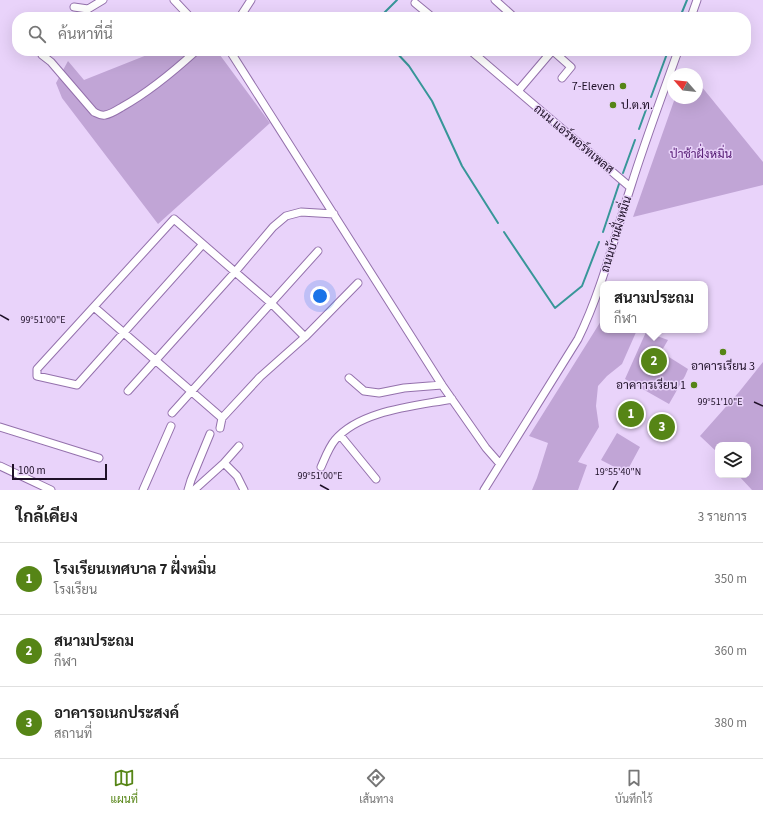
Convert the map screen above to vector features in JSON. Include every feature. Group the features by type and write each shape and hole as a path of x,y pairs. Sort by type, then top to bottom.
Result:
{"street":[{"path":"74,7 88,9 103,0"},
{"path":"174,0 185,12"},
{"path":"243,12 251,0"},
{"path":"495,0 508,12"},
{"path":"693,12 697,0"},
{"path":"416,3 426,12"},
{"path":"43,56 51,62 94,112 98,115 105,115 138,98 190,56"},
{"path":"233,56 442,384 486,448 500,464"},
{"name":"ถนน แอร์พอร์ทเพลส","path":"477,56 630,187"},
{"path":"518,91 549,56"},
{"path":"559,56 572,67 562,78"},
{"name":"ถนนบ้านฝั่งหมิ่น","path":"603,281 630,187 676,56"},
{"path":"128,391 235,272 273,227 286,216 301,212 334,214"},
{"path":"203,244 77,385 37,376 37,369 174,219 203,244 235,272 271,303 305,337"},
{"path":"172,413 318,251"},
{"path":"220,428 222,418 260,377 305,337 358,284"},
{"name":"ถนนบ้านฝั่งหมิ่น","path":"484,490 578,339 589,317 600,288"},
{"path":"94,307 222,418"},
{"path":"349,378 364,391 379,393 404,388 442,384"},
{"path":"321,467 332,444 350,426 374,415 452,399"},
{"path":"143,490 170,426"},
{"path":"0,427 99,458"},
{"path":"188,490 210,434"},
{"path":"340,435 376,479"},
{"path":"194,490 224,463 239,446"},
{"path":"224,463 236,476 244,490"},
{"path":"0,466 50,490"}],"green space":[{"path":"144,56 221,56 270,123 158,224 62,98 56,83 68,61 84,80"},
{"name":"ป่าช้าฝั่งหมิ่น","path":"703,88 763,162 763,185 633,217 673,104 703,104"},
{"path":"600,323 600,333 636,333 622,364 607,376 598,386 596,406 599,427 578,462 587,465 578,490 532,490 548,443 529,436"},
{"path":"646,333 668,340 661,352 688,369 669,404 625,379"},
{"path":"763,362 763,490 752,490 741,478 751,478 751,442 715,442 715,450 700,436"},
{"path":"617,433 640,447 626,473 601,460"}],"waterway":[{"path":"385,12 397,0"},
{"path":"682,12 687,0"},
{"path":"400,56 409,66 432,101 462,166 498,223"},
{"path":"651,97 666,56"},
{"path":"639,129 647,107"},
{"path":"623,173 635,140"},
{"path":"603,232 619,184"},
{"path":"504,232 555,308 582,286 599,242"}],"place":[{"name":"7-Eleven","path":"623,86"},
{"name":"ป.ต.ท.","path":"613,105"},
{"name":"อาคารเรียน 3","path":"723,352"},
{"name":"สนามประถม","path":"654,361"},
{"name":"อาคาารเรียน 1","path":"694,385"},
{"name":"โรงเรียนเทศบาล 7 ฝั่งหมิ่น","path":"631,414"},
{"name":"อาคารอเนกประสงค์","path":"662,427"}]}
